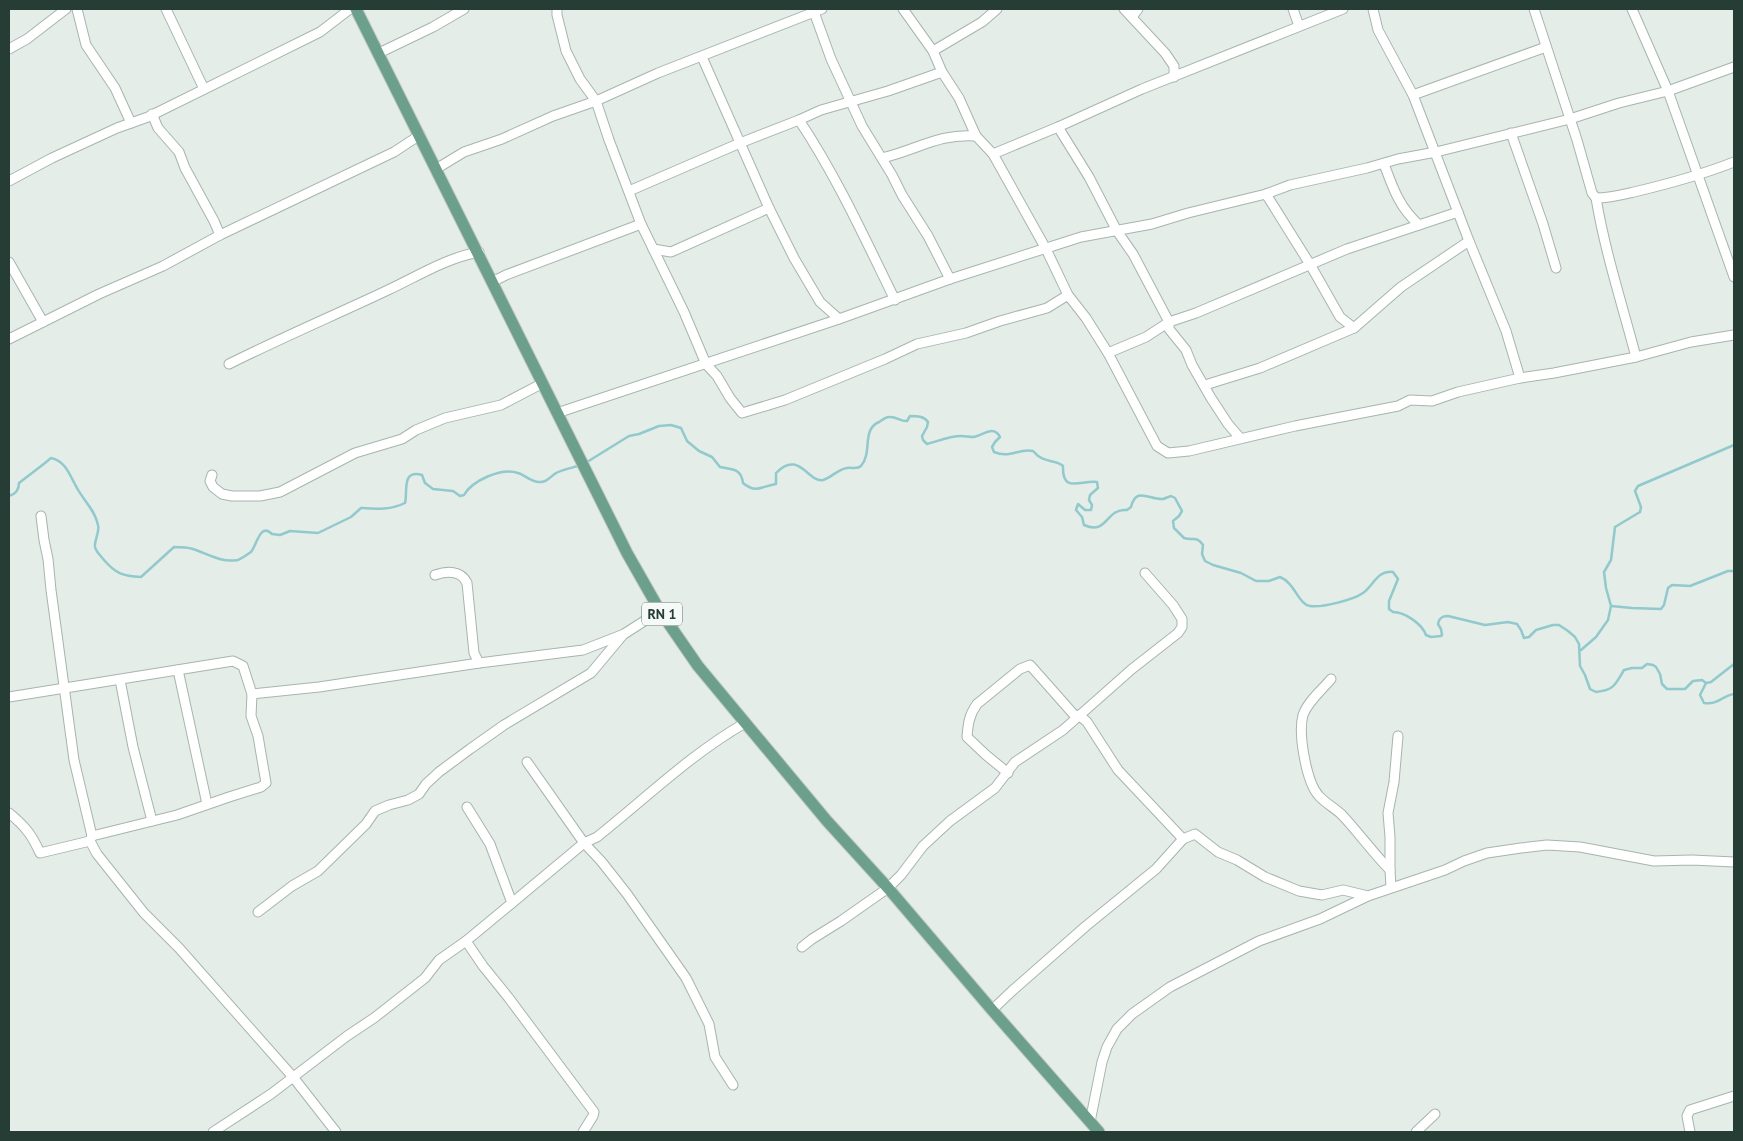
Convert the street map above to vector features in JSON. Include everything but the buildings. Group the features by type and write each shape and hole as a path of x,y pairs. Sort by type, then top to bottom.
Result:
{"main road":[{"name":"RN 1","path":"356,9 494,282 557,413 628,553 660,611 698,666 827,821 888,888 1099,1132"}],"street":[{"path":"9,49 54,20 66,9"},
{"path":"77,9 86,45 114,88 131,123"},
{"path":"166,9 204,89"},
{"path":"9,181 52,158 152,114 320,32 350,9"},
{"path":"379,53 433,27 464,9"},
{"path":"557,9 556,15 566,51 580,79 596,101 609,140 653,249 684,312 706,364 717,376 730,398 742,413 785,400 886,359 917,344 966,333 1047,308 1068,295"},
{"path":"904,9 933,51 942,72 959,98 976,136 993,154 1046,249 1068,295 1086,318 1108,352 1157,446 1168,453 1189,452 1240,438 1398,406 1410,400 1432,401 1458,392 1520,378 1636,357 1691,342 1734,335"},
{"path":"933,51 982,22 997,9"},
{"path":"1124,9 1165,53 1174,66 1174,77"},
{"path":"1132,18 1138,9"},
{"path":"1293,9 1299,26"},
{"path":"993,154 1142,90 1343,9"},
{"path":"1373,9 1378,30 1413,94 1469,241 1506,331 1520,378"},
{"path":"1534,9 1570,118 1592,193 1596,198 1602,233 1636,357"},
{"path":"1632,9 1668,91 1734,277"},
{"path":"436,169 464,152 502,139 554,116 596,101 658,73 818,10 831,59 862,126 928,236 950,279"},
{"path":"1413,94 1546,47"},
{"path":"702,57 768,208 816,297 839,319"},
{"path":"557,413 895,300 950,279 1081,237 1152,224 1266,194 1290,185 1384,164 1398,159 1436,152 1570,118 1668,91 1734,67"},
{"path":"629,191 740,142 821,110 888,91 942,72"},
{"path":"152,114 158,128 179,152 185,168 220,235"},
{"path":"799,120 818,148 848,202 895,300"},
{"path":"1058,127 1089,177 1117,231 1133,254 1169,322 1169,329 1186,350 1192,365 1228,424 1240,438"},
{"path":"1511,133 1543,224 1556,268"},
{"path":"9,339 99,294 163,266 220,235 394,152 420,135"},
{"path":"882,158 945,137 960,135 976,136"},
{"path":"1596,198 1604,198 1699,176 1734,162"},
{"path":"1384,164 1398,200 1408,215 1419,225"},
{"path":"1266,194 1340,316 1354,328"},
{"path":"653,249 671,252 768,208"},
{"path":"1108,352 1146,336 1169,322 1196,313 1311,266 1347,249 1458,212"},
{"path":"494,282 506,275 642,224"},
{"path":"1205,385 1260,368 1354,328 1401,287 1469,241"},
{"path":"229,364 422,273 463,255 479,252"},
{"path":"9,262 43,322"},
{"path":"212,475 210,481 222,494 253,496 280,492 355,452 402,440 416,430 445,418 501,405 543,383"},
{"path":"41,516 74,760 91,838 97,854 144,913 183,953 293,1077 336,1132"},
{"path":"435,575 444,572 458,573 464,577 467,584 474,653 479,663"},
{"path":"802,948 812,939 888,888 901,875 923,846 950,821 995,788 1015,762 1063,730 1182,627 1182,619 1173,605 1145,573"},
{"path":"252,694 365,681 479,663 583,650 624,634 660,611"},
{"path":"258,912 292,886 318,871 366,824 376,811 408,800 419,794 426,784 439,772 476,744 591,673 624,634"},
{"path":"9,694 120,680 233,661 243,666 252,694 252,716 258,736 266,783 261,787 207,804 177,816 152,821 40,854 34,839 24,825 9,813"},
{"path":"1008,773 967,737 968,722 977,704 1020,669 1030,665 1078,716 1087,722 1118,770 1183,839"},
{"path":"178,670 207,804"},
{"path":"1331,679 1304,713 1301,725 1305,757 1311,782 1318,795 1342,815 1371,852 1390,870"},
{"path":"120,680 133,747 152,821"},
{"path":"213,1132 374,1018 425,978 439,960 466,941 584,843 598,837 688,761 727,733 745,723"},
{"path":"1391,887 1388,813 1394,782 1398,736"},
{"path":"527,762 584,843 627,894 686,978 710,1024 715,1057 733,1085"},
{"path":"467,807 490,844 512,903"},
{"path":"992,1010 1086,926 1156,869 1183,839 1195,834 1218,852 1237,860 1265,877 1299,891 1322,895 1343,890 1368,896"},
{"path":"1090,1122 1102,1062 1107,1047 1117,1029 1132,1014 1170,987 1258,941 1320,918 1368,896 1445,870 1487,853 1547,845 1580,848 1654,861 1734,862"},
{"path":"466,941 594,1112 583,1132"},
{"path":"1690,1132 1687,1116 1690,1110 1734,1096"},
{"path":"1416,1132 1435,1114"}],"waterway":[{"path":"587,462 629,436 659,426 671,425 681,428 687,441 699,451 712,457 720,467 738,472 743,483 752,488 776,484 776,473 791,464 797,465 818,480 823,480 844,469 861,466 866,454 870,430 884,419 894,417 907,421 910,416 918,416 928,422 922,436 927,444 953,437 973,437 994,431 1000,437 992,447 994,452 1009,454 1028,450 1033,451 1041,458 1063,466 1064,475 1069,483 1097,482 1098,488 1090,495 1091,510 1085,510 1078,504 1076,510 1082,517 1084,525 1092,527 1102,525 1114,513 1131,507 1136,497 1144,496 1163,499 1171,496 1175,498 1182,511 1173,521 1174,528 1184,538 1197,539 1201,542 1205,561 1241,573 1256,581 1269,581 1280,577 1289,584 1302,601 1310,606 1329,605 1345,601 1363,593 1383,573 1393,572 1398,579 1389,601 1389,609 1412,619 1421,627 1426,635 1431,637 1442,635 1438,624 1440,619 1446,616 1485,625 1508,622 1517,624 1524,638 1529,637 1536,630 1559,625 1575,637 1579,644 1580,666 1590,689 1596,692 1607,690 1613,686 1624,670 1642,668 1647,664 1656,667 1662,684 1667,689 1685,689 1693,681 1711,682 1734,664"},
{"path":"1581,650 1596,637 1608,620 1611,606 1604,572 1611,560 1615,527 1640,512 1641,507 1635,491 1638,486 1734,445"},
{"path":"9,496 17,491 19,483 51,458 60,462 67,470 97,520 98,533 95,542 97,552 116,571 129,576 141,577 174,547 191,548 220,559 238,560 251,552 259,536 264,531 280,535 290,531 318,533 351,517 361,508 384,508 400,505 405,503 408,478 411,475 422,475 425,483 433,489 453,491 460,496 464,495 480,480 496,474 511,472 521,474 533,481 541,482 546,481 558,472 578,466"},
{"path":"1611,606 1661,609 1664,605 1668,588 1672,585 1690,586 1728,571 1734,571"},
{"path":"1706,683 1700,695 1704,703 1717,702 1734,694"}]}
